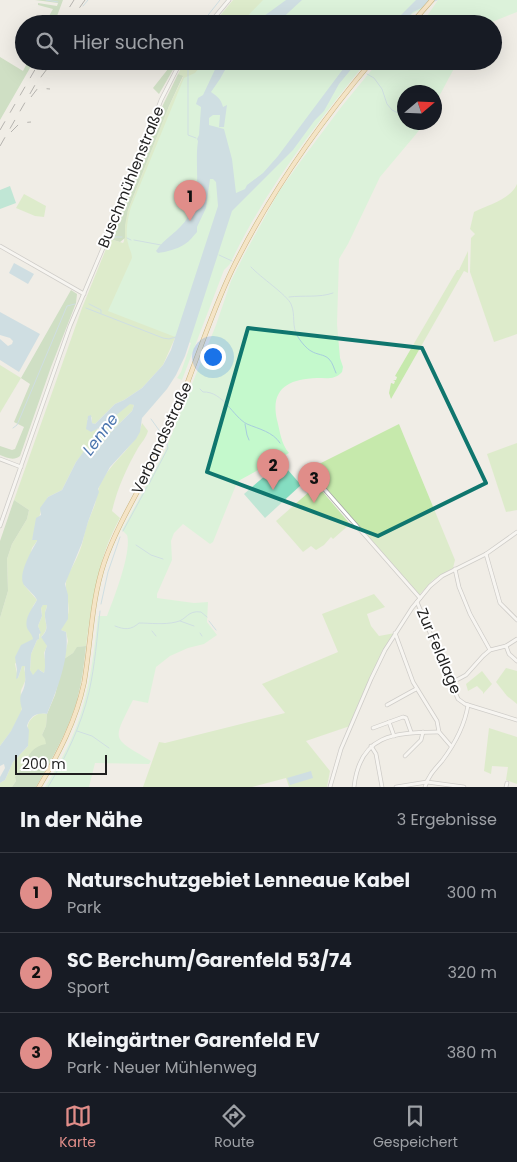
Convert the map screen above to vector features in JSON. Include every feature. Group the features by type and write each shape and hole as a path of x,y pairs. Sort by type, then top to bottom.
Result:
{"main road":[{"path":"419,15 432,0"},
{"name":"Verbandsstraße","path":"39,787 61,749 79,700 84,683 94,604 101,573 111,544 121,521 167,435 218,302 258,221 297,160 365,70"}],"street":[{"path":"216,15 229,0"},
{"name":"Buschmühlenstraße","path":"0,526 64,342 120,208 161,100 176,70"},
{"path":"0,246 84,294"},
{"path":"0,459 20,467"},
{"path":"312,475 420,598"},
{"path":"330,787 339,754 377,667 395,633 417,602 435,581 486,554 517,532"},
{"path":"486,554 500,603 517,620"},
{"path":"455,569 459,587 470,614 490,650"},
{"name":"Zur Feldlage","path":"417,602 458,699 517,720"},
{"path":"395,633 416,689 437,721 439,732 451,746"},
{"path":"451,683 466,675 490,650 506,646 517,638"},
{"path":"506,646 509,654 517,661"},
{"path":"387,705 416,689"},
{"path":"425,787 462,726 468,704"},
{"path":"373,728 405,717 411,732"},
{"path":"389,722 394,736"},
{"path":"354,787 356,774 365,751 371,746 394,736 411,732 439,732"},
{"path":"405,756 421,740 423,732"},
{"path":"371,746 376,754 382,787"},
{"path":"396,787 427,782 464,787"}],"highlighted area":[{"path":"248,328 422,348 486,483 378,536 207,472"}],"green space":[{"path":"35,0 63,0 57,15 50,15 53,9 38,5 38,3 57,6 58,3"},
{"path":"233,0 286,0 265,15 220,15"},
{"path":"263,0 433,0 428,6 411,15 249,15"},
{"path":"438,0 517,0 517,12 502,18 502,15 428,15"},
{"path":"0,57 15,66 15,70 29,70 0,120"},
{"path":"167,70 173,70 159,94 153,88"},
{"path":"180,70 218,70 189,292 175,338 163,365 142,388 115,404 95,424 92,423 92,417 87,419 98,430 130,403 134,405 132,411 110,433 96,452 80,457 62,490 48,497 41,511 32,540 37,541 32,548 24,585 37,600 33,606 28,629 33,635 33,639 15,664 18,678 22,666 25,666 26,678 21,691 21,712 14,728 0,746 0,618 8,591 7,559 12,544 27,519 29,510 14,500 82,308 110,239 123,243 124,241 128,210 169,106 183,77 178,74"},
{"path":"198,70 360,70 292,158 259,210 230,264 224,270 182,380 177,378 191,343 108,311 132,258 127,235 131,207 184,78"},
{"path":"372,70 453,70 442,91 442,85 397,85 397,130 419,130 380,177 339,259 337,324 340,358 343,367 342,372 334,377 298,381 290,384 279,393 276,400 277,420 282,442 289,453 240,480 236,485 213,542 210,544 183,524 174,533 171,541 172,560 157,598 194,603 208,602 207,622 217,635 204,644 188,648 170,656 156,667 148,703 133,700 121,724 119,737 128,747 151,761 149,764 95,763 89,787 45,787 75,731 86,696 98,616 107,616 125,563 128,543 127,535 122,530 164,453 216,325 231,281 278,193"},
{"path":"178,74 183,76 169,106 128,210 125,238 120,242 110,239 162,107"},
{"path":"517,184 517,334 494,342 470,272 471,238 475,234 470,229 474,212 504,198 510,194"},
{"path":"10,186 16,203 0,209 0,190"},
{"path":"24,194 46,206 44,217 35,216 16,208"},
{"path":"468,251 468,273 464,271 391,399 389,393 391,383 394,384 395,381 393,380 396,380 397,377 395,376 457,270 459,270"},
{"path":"71,290 77,294 76,303 20,456 13,459 0,455 0,446 12,450 15,449 24,427 14,422 30,384 21,378"},
{"path":"0,365 21,378 0,413"},
{"path":"142,423 148,431 126,470 114,503 112,511 120,518 112,533 101,564 86,646 78,647 64,659 68,641 66,632 61,630 61,628 66,621 69,607 66,581 81,548 101,482 135,439"},
{"path":"399,424 455,560 453,568 433,580 419,595 309,469"},
{"path":"517,443 517,510 506,512 487,454"},
{"path":"281,462 301,485 265,518 244,494"},
{"path":"317,485 350,524 333,539 331,537 316,550 311,546 303,552 276,521"},
{"path":"14,500 29,510 27,519 12,544 7,559 8,591 0,618 0,541"},
{"path":"374,594 385,607 367,614 371,626 379,636 395,633 385,650 350,726 306,741 330,771 327,787 289,787 286,778 252,787 143,787 159,742 165,743 285,713 262,684 338,652 322,614"},
{"path":"47,605 45,613 46,631 41,637 47,646 44,653 46,667 44,673 40,670 33,676 30,670 31,654 39,639 40,631 38,626 42,616 41,607"},
{"path":"86,646 82,680 77,700 54,755 36,787 12,787 16,781 15,777 31,753 46,744 42,735 64,659 73,653 77,647"},
{"path":"506,668 517,671 517,704 507,696 496,682"},
{"path":"482,671 492,684 483,694 477,686 468,691 466,684"},
{"path":"40,713 47,714 46,726 42,735 46,739 46,744 27,756 15,777 16,781 12,787 0,787 0,783 5,780 13,762 28,746 27,731 29,723 31,719"},
{"path":"489,728 517,737 517,784 506,780 508,767 492,766 491,774 484,771"}],"water":[{"path":"286,0 302,0 286,15 265,15"},
{"path":"416,0 438,0 410,15 401,15"},
{"path":"215,70 225,70 211,92 218,98 223,107 227,105 224,127 219,127 220,115 213,115 209,118 209,125 224,129 232,159 236,193 245,189 247,185 263,173 278,156 342,70 351,70 339,84 324,111 293,150 232,211 185,356 176,375 167,389 142,418 140,432 136,439 110,467 98,489 99,492 82,543 65,584 68,595 68,619 61,630 66,632 67,642 58,684 47,714 37,714 30,720 27,726 29,730 28,746 13,762 5,780 0,783 0,777 5,768 4,764 0,766 0,746 11,731 22,709 20,696 25,682 25,666 22,666 16,679 15,657 21,645 33,639 26,624 29,613 37,600 24,585 22,575 37,541 32,540 36,518 41,515 40,508 48,497 62,490 76,462 84,451 96,452 110,433 132,411 134,405 130,404 103,426 91,432 86,429 88,416 91,415 92,423 95,424 115,404 142,388 163,365 171,350 218,206 216,182 210,179 206,208 197,227 197,232 179,247 161,253 156,251 184,222 193,208 197,189 197,139 201,107 196,104 198,98 203,95","holes":["43,605 47,605 45,613 46,631 41,637 47,646 45,669 44,673 38,669 33,675 30,670 31,654 41,633 38,626 42,616 41,608"]},
{"path":"14,263 34,274 28,284 9,273"},
{"path":"0,312 40,334 19,372 0,360 0,339 8,346 13,341 0,335"},
{"path":"311,771 313,778 290,785 287,778"}],"waterway":[{"path":"46,0 58,2"},
{"path":"83,6 88,0"},
{"path":"208,15 220,0"},
{"path":"188,70 188,135 196,138"},
{"path":"367,74 374,78 382,89 387,104 397,112"},
{"path":"113,237 122,237"},
{"path":"127,238 131,240"},
{"path":"134,240 161,245"},
{"path":"219,255 232,261"},
{"path":"251,267 289,300 299,339 309,350 329,359 336,373"},
{"path":"289,297 333,293"},
{"path":"13,428 17,425 67,306 75,304"},
{"path":"89,304 101,310 101,313"},
{"path":"86,308 163,338 176,337"},
{"path":"200,389 222,400 242,421 270,433 280,443"},
{"path":"151,419 164,437"},
{"path":"245,424 249,440"},
{"path":"149,484 168,448 166,440"},
{"path":"123,531 147,487"},
{"path":"101,604 108,572 120,537"},
{"path":"136,545 151,555 163,559"},
{"path":"48,787 72,741 86,705 93,672 100,611"},
{"path":"115,626 128,629 139,623 171,623 180,621 193,612 201,612 207,617"},
{"path":"180,621 194,626"},
{"path":"209,621 216,630"},
{"path":"152,631 156,636"},
{"path":"77,731 92,736 109,748"}],"railway":[{"path":"65,15 74,0"},
{"path":"74,15 85,0"},
{"path":"0,130 35,70"},
{"path":"0,146 35,85 46,70"},
{"path":"31,97 38,88 50,89"},
{"path":"11,132 20,123 31,122"}],"place":[{"name":"Naturschutzgebiet Lenneaue Kabel","path":"190,221"},
{"name":"SC Berchum/Garenfeld 53/74","path":"273,490"},
{"name":"Kleingärtner Garenfeld EV","path":"314,503"}],"water label":[{"name":"Lenne","path":"100,434"}]}
